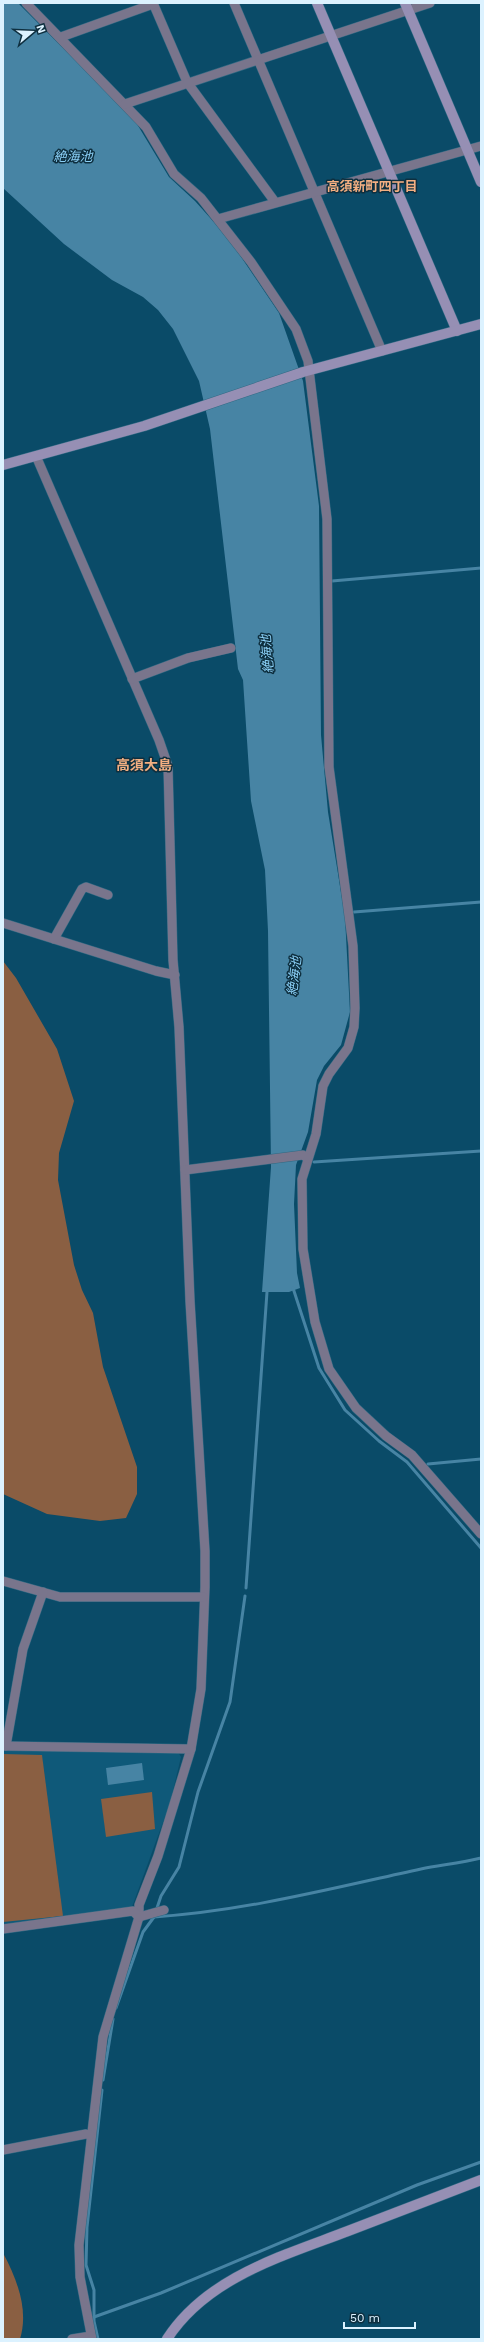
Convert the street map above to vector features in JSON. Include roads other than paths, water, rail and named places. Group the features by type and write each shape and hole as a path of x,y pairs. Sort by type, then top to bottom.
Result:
{"street":[{"path":"26,3 61,37 146,127 174,174 201,198 218,219 251,262 296,329 309,381 326,519 329,767 353,946 355,1008 354,1027 348,1048 329,1074 323,1086 316,1134 305,1156 302,1179 303,1249 315,1322 329,1369 356,1408 386,1436 412,1455 481,1534"},
{"path":"61,37 153,3 188,82 275,202"},
{"path":"234,3 382,350"},
{"path":"317,3 456,331"},
{"path":"125,104 331,36 407,6 430,3"},
{"path":"407,6 481,182"},
{"path":"218,219 314,191 481,146"},
{"path":"3,465 201,407 307,371 481,324"},
{"path":"36,456 159,740 168,766 173,960 185,1170 190,1301 205,1551 201,1689 192,1749 158,1856 139,1905 139,1917 103,2037 90,2135 79,2261 91,2337 72,2339"},
{"path":"132,679 173,663 231,648"},
{"path":"54,939 82,889 90,887 108,895"},
{"path":"3,923 156,971 175,975"},
{"path":"185,1170 305,1156"},
{"path":"3,1581 60,1597 203,1597"},
{"path":"42,1592 24,1650 4,1746 192,1749"},
{"path":"139,1917 164,1910"},
{"path":"3,1929 132,1911 139,1917"},
{"path":"3,2150 86,2134 90,2135"},
{"path":"167,2339 190,2311 214,2292 240,2275 274,2260 481,2180"}],"water":[{"name":"絶海池","path":"3,3 18,3 134,119 169,177 195,201 229,239 279,313 303,381 319,506 321,735 328,812 345,917 350,1012 341,1045 324,1066 317,1080 308,1132 296,1165 294,1204 297,1273 300,1288 289,1292 262,1292 271,1167 268,931 265,870 251,801 243,680 238,669 210,429 199,381 173,329 158,310 143,297 112,280 64,244 3,188"},
{"path":"142,1763 144,1780 108,1785 106,1768"}],"waterway":[{"path":"332,581 481,568"},
{"path":"354,912 481,902"},
{"path":"314,1162 481,1151"},
{"path":"293,1288 319,1368 345,1410 379,1441 407,1462 481,1548"},
{"path":"246,1588 267,1292"},
{"path":"428,1464 481,1459"},
{"path":"116,2008 143,1932 154,1917 161,1896 179,1867 198,1792 230,1702 245,1596"},
{"path":"154,1917 222,1910 289,1898 421,1869 481,1858"},
{"path":"103,2080 113,2019"},
{"path":"98,2339 94,2321 94,2290 86,2265 87,2227 102,2090"},
{"path":"94,2317 161,2293 417,2185 481,2162"}],"district":[{"name":"高須新町四丁目","path":"372,186"},
{"name":"高須大島","path":"144,765"}]}
